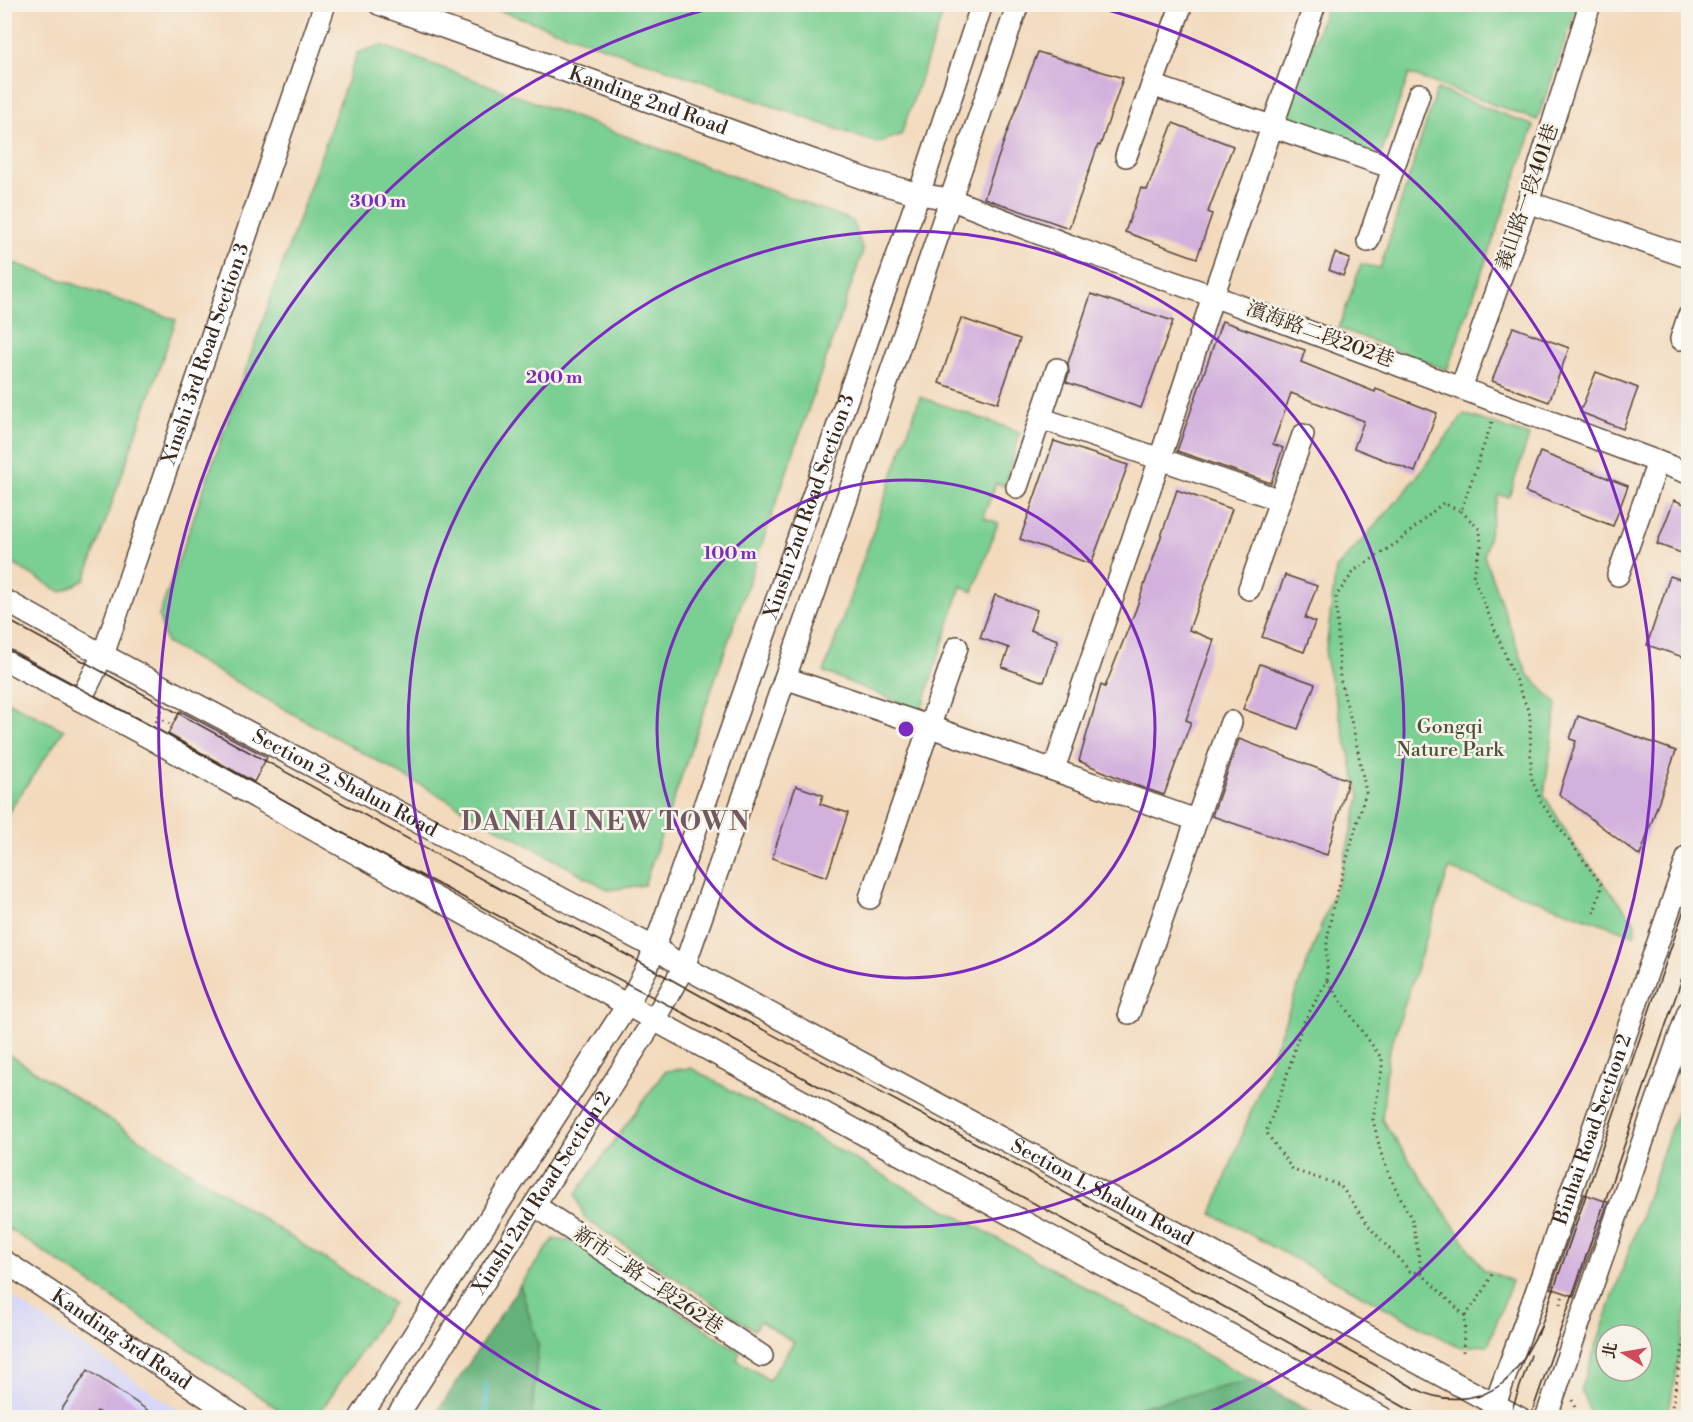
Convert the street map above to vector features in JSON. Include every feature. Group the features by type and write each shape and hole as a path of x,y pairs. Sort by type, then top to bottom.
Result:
{"street":[{"name":"Xinshi 3rd Road Section 3","path":"78,699 85,691 103,655 325,4"},
{"name":"Kanding 2nd Road","path":"379,4 857,176 919,194 950,199"},
{"name":"Xinshi 2nd Road Section 3","path":"628,1004 655,948 919,194 982,4"},
{"name":"Xinshi 2nd Road Section 3","path":"684,967 1018,4"},
{"path":"1053,769 1160,459 1213,296 1315,4"},
{"name":"義山路一段401巷","path":"1461,388 1528,202 1590,4"},
{"path":"1126,156 1180,9"},
{"path":"1152,86 1393,168"},
{"path":"1368,241 1419,94"},
{"name":"濱海路二段202巷","path":"950,199 1081,250 1213,296 1689,473"},
{"path":"1528,202 1689,257"},
{"path":"1681,339 1689,317"},
{"path":"1017,487 1057,369"},
{"path":"1040,418 1280,500"},
{"path":"1249,589 1303,435"},
{"path":"1618,575 1658,462"},
{"name":"Section 2, Shalun Road","path":"4,600 103,655 655,948 684,967"},
{"path":"870,898 957,647"},
{"path":"4,659 654,1020 1383,1418"},
{"path":"785,678 1196,820"},
{"path":"1129,1013 1230,722"},
{"name":"Binhai Road Section 2","path":"1493,1411 1689,856"},
{"name":"Xinshi 2nd Road Section 2","path":"396,1418 654,1020 684,967"},
{"name":"Section 1, Shalun Road","path":"684,967 1493,1411 1520,1418"},
{"name":"Xinshi 2nd Road Section 2","path":"360,1418 628,1004"},
{"path":"1546,1418 1689,1012"},
{"name":"新市二路二段262巷","path":"534,1205 762,1356"},
{"name":"Kanding 3rd Road","path":"4,1261 238,1418"}],"path":[{"path":"1461,511 1495,412"},
{"path":"1465,1316 1422,1274 1410,1271 1371,1229 1340,1185 1293,1170 1266,1132 1284,1085 1302,1025 1327,981 1327,941 1333,907 1366,792 1340,679 1336,597 1355,570 1398,542 1443,503 1461,511 1480,530 1482,546 1473,576 1530,715 1531,777 1542,804 1602,885 1594,914"},
{"path":"148,737 172,691"},
{"path":"158,717 172,725"},
{"path":"1327,981 1382,1059 1373,1120 1390,1177 1412,1220 1422,1274"},
{"path":"1463,1352 1465,1316 1483,1292 1492,1274"},
{"path":"1560,1304 1564,1292"},
{"path":"1670,1418 1689,1319"}],"shaded area":[{"path":"5,1293 189,1417 5,1417"}],"green space":[{"path":"484,5 946,5 901,135 877,143"},
{"path":"1327,5 1578,5 1537,120 1409,74 1380,157 1285,123"},
{"path":"381,45 853,221 863,251 644,885 609,890 166,643 159,616 357,53"},
{"path":"1437,89 1534,126 1447,370 1339,328 1361,264 1380,268"},
{"path":"5,260 176,320 85,580 61,592 5,559"},
{"path":"920,397 1020,432 1005,486 996,483 983,517 998,523 973,592 961,586 921,711 824,672"},
{"name":"Gongqi Nature Park","path":"1464,414 1529,436 1509,497 1498,495 1484,556 1527,673 1557,704 1544,795 1577,850 1636,923 1634,935 1449,869 1388,1055 1382,1120 1483,1269 1512,1281 1488,1345 1458,1347 1212,1214 1340,876 1360,797 1325,658 1336,569 1406,491"},
{"path":"5,700 64,730 5,817"},
{"path":"5,1052 393,1303 317,1417 290,1417 5,1226"},
{"path":"691,1068 1252,1380 1098,1418 534,1417 532,1413 538,1345 520,1285 554,1239 574,1242 740,1352 737,1360 769,1380 794,1342 760,1321 754,1330 584,1218 576,1194 665,1071"},
{"path":"1688,1079 1688,1302 1668,1417 1595,1417 1591,1415 1581,1390 1594,1352 1594,1383 1654,1383 1654,1323 1604,1323"},
{"path":"520,1285 538,1345 532,1413 534,1417 434,1417"},
{"path":"1252,1380 1320,1417 1098,1417"}],"building":[{"path":"1038,52 1123,78 1069,228 984,198"},
{"path":"1173,123 1233,146 1208,212 1212,214 1197,258 1125,232 1141,188 1147,190"},
{"path":"1335,253 1350,259 1343,276 1329,270"},
{"path":"1091,294 1173,321 1141,408 1066,382 1069,373 1068,363"},
{"path":"961,318 1020,339 998,403 939,383"},
{"path":"1222,321 1305,350 1301,362 1375,392 1376,389 1437,413 1415,472 1354,448 1364,421 1291,393 1273,444 1283,448 1271,483 1177,451"},
{"path":"1513,327 1569,348 1549,402 1492,381"},
{"path":"1596,372 1638,388 1623,429 1580,412"},
{"path":"1054,441 1128,465 1091,564 1020,539"},
{"path":"1540,452 1628,486 1613,526 1525,492"},
{"path":"1177,490 1232,509 1189,630 1214,640 1186,720 1191,722 1164,795 1079,761 1101,685 1105,687 1136,609"},
{"path":"1674,500 1689,506 1689,556 1657,544"},
{"path":"1285,575 1317,586 1305,618 1315,622 1304,652 1262,637"},
{"path":"1670,576 1689,582 1689,659 1647,645"},
{"path":"995,595 1037,610 1030,630 1058,640 1044,682 1002,667 1009,648 980,638"},
{"path":"1260,664 1315,684 1298,729 1243,709"},
{"path":"180,711 267,757 254,782 168,734"},
{"path":"1578,716 1676,751 1640,856 1559,794 1576,741 1570,739"},
{"path":"1239,739 1348,780 1327,855 1212,816"},
{"path":"796,786 823,795 820,804 848,813 827,877 772,858"},
{"path":"1584,1194 1608,1202 1574,1296 1551,1288"},
{"path":"88,1370 159,1418 107,1418 97,1411 93,1418 56,1418"}],"waterway":[{"path":"486,1385 486,1418"}],"tram line":[{"path":"4,618 520,900 625,954 979,1145 1419,1390 1452,1399 1480,1395 1477,1397 1491,1391 1515,1371 1541,1327"},
{"path":"4,648 153,727 375,851 706,1025 1424,1418"},
{"path":"1538,1335 1688,898"},
{"path":"1530,1418 1688,961"},
{"path":"1509,1418 1531,1355"}],"district":[{"name":"DANHAI NEW TOWN","path":"606,822"}]}
